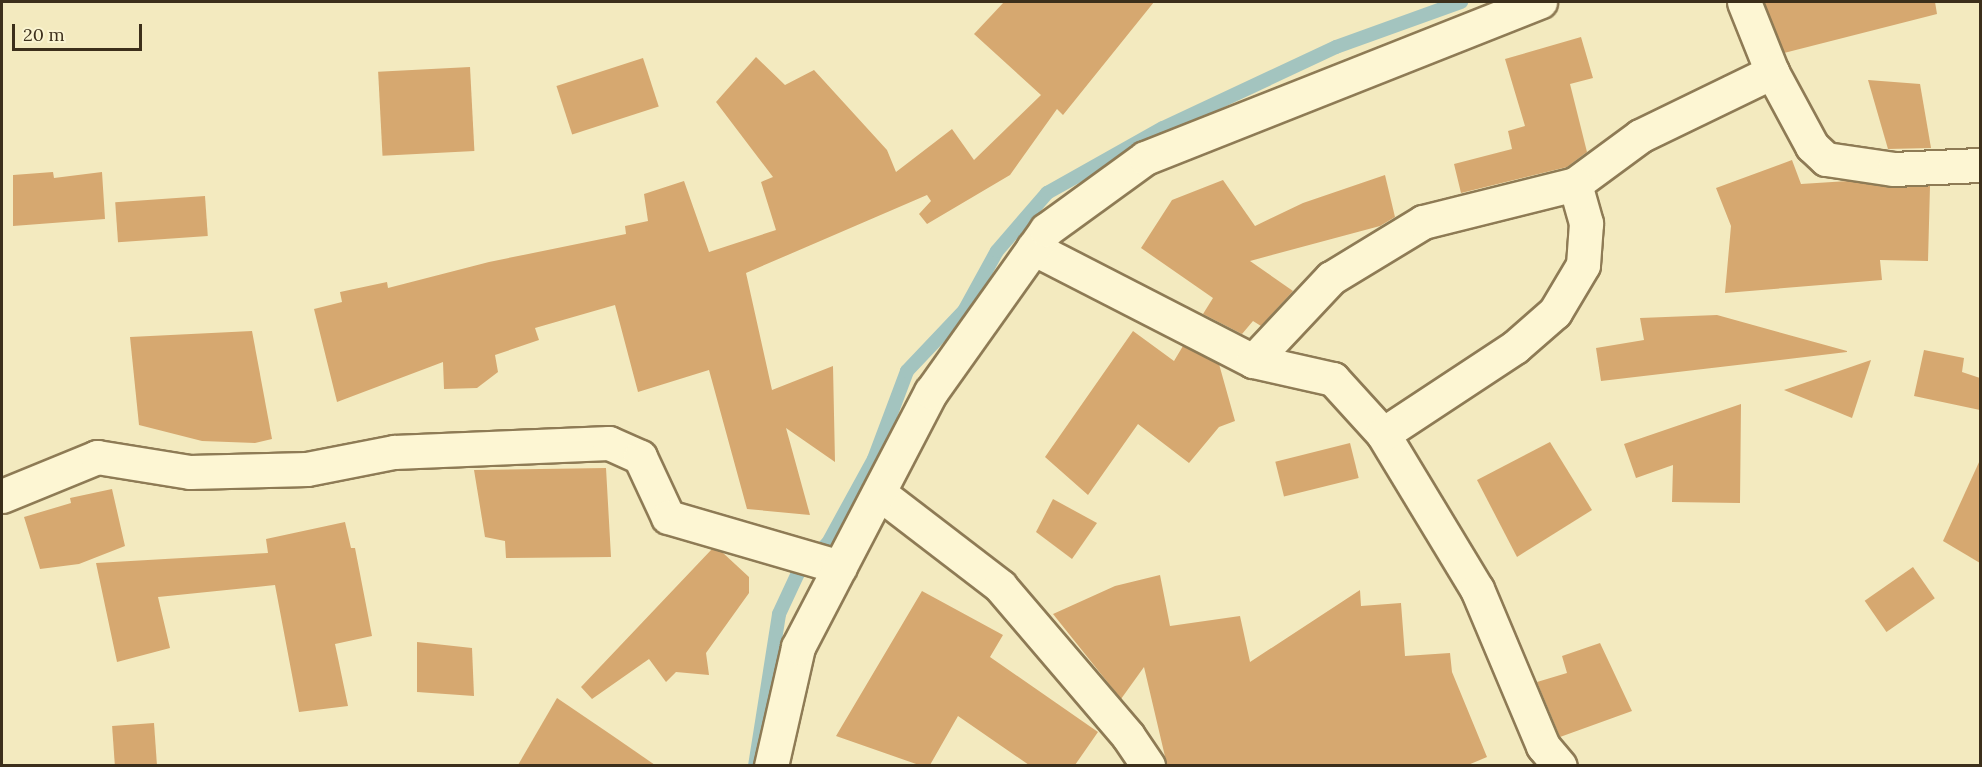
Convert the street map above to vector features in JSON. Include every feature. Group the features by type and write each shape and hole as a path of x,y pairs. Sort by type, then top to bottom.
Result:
{"street":[{"path":"771,765 798,647 931,392 1046,230 1145,158 1540,2"},
{"path":"1744,2 1772,72 1812,146 1826,159 1894,169 1980,165"},
{"path":"1253,361 1331,278 1423,222 1575,184 1640,136 1772,72"},
{"path":"1383,434 1515,347 1555,312 1583,265 1586,223 1575,184"},
{"path":"1033,248 1253,361 1333,379 1383,434 1478,589 1543,746 1560,765"},
{"path":"2,496 97,457 190,472 307,469 394,452 609,443 640,457 668,517 840,567"},
{"path":"879,493 1000,586 1148,765"}],"building":[{"path":"1004,2 1154,2 1063,115 1057,109 1010,175 927,224 919,214 931,201 927,195 746,273 772,390 833,366 835,462 786,428 810,515 747,509 709,370 638,392 615,305 535,328 539,340 495,355 498,372 477,388 444,389 443,362 337,402 314,309 342,302 340,292 387,282 388,288 489,262 626,234 625,226 648,221 644,194 684,181 709,252 776,230 761,182 773,177 716,102 756,57 785,85 814,70 887,150 896,172 952,129 974,160 1041,95 974,34"},
{"path":"1764,2 1935,2 1937,14 1784,53"},
{"path":"1581,37 1593,78 1570,84 1587,152 1567,167 1461,193 1454,164 1512,149 1508,131 1525,126 1505,59"},
{"path":"643,58 659,107 572,135 556,86"},
{"path":"470,67 474,151 383,156 378,72"},
{"path":"1868,80 1920,84 1931,148 1888,149"},
{"path":"1792,160 1801,184 1848,181 1891,188 1930,186 1928,261 1880,260 1882,280 1725,293 1731,226 1716,188"},
{"path":"53,172 54,178 102,172 105,219 13,226 13,175"},
{"path":"1385,175 1395,217 1380,226 1250,261 1293,291 1261,326 1253,321 1242,334 1203,314 1213,298 1141,248 1172,200 1223,180 1255,226 1303,203"},
{"path":"205,196 208,236 118,242 115,202"},
{"path":"1717,315 1847,352 1601,381 1596,348 1644,340 1640,318"},
{"path":"252,331 272,439 255,443 202,441 139,425 130,337"},
{"path":"1133,331 1174,361 1183,346 1219,364 1235,421 1219,427 1189,463 1138,424 1088,495 1045,457"},
{"path":"1924,350 1964,358 1962,372 1980,378 1980,410 1914,396"},
{"path":"1871,360 1852,418 1784,390"},
{"path":"1741,404 1740,503 1672,502 1673,465 1636,478 1624,444"},
{"path":"1550,442 1592,510 1517,557 1477,480"},
{"path":"1350,443 1359,478 1284,497 1275,462"},
{"path":"1980,460 1980,563 1943,541"},
{"path":"606,468 611,557 506,558 505,541 485,537 474,470"},
{"path":"112,489 125,546 79,564 40,569 24,517 71,503 70,498"},
{"path":"1053,499 1097,523 1072,559 1036,532"},
{"path":"345,522 351,548 355,548 372,636 335,644 348,706 299,712 275,585 158,597 170,648 117,662 96,563 268,553 266,539"},
{"path":"712,549 722,552 749,577 749,593 706,653 709,675 676,672 666,682 649,659 592,699 581,687"},
{"path":"1913,567 1935,598 1886,632 1865,601"},
{"path":"1160,575 1170,626 1240,616 1250,662 1360,590 1361,606 1401,603 1405,656 1450,653 1452,672 1487,757 1468,765 1167,765 1144,667 1121,699 1053,614 1115,586"},
{"path":"922,591 1003,635 990,657 1098,732 1075,765 1029,765 958,716 930,765 919,765 836,736"},
{"path":"417,642 472,648 474,696 417,692"},
{"path":"1600,643 1632,711 1560,737 1537,682 1567,673 1562,656"},
{"path":"557,698 613,736 655,765 518,765"},
{"path":"154,723 157,765 115,766 112,726"}],"waterway":[{"path":"755,766 779,614 798,573 828,543 874,459 907,371 964,311 997,251 1047,193 1163,128 1336,47 1461,2"}]}
